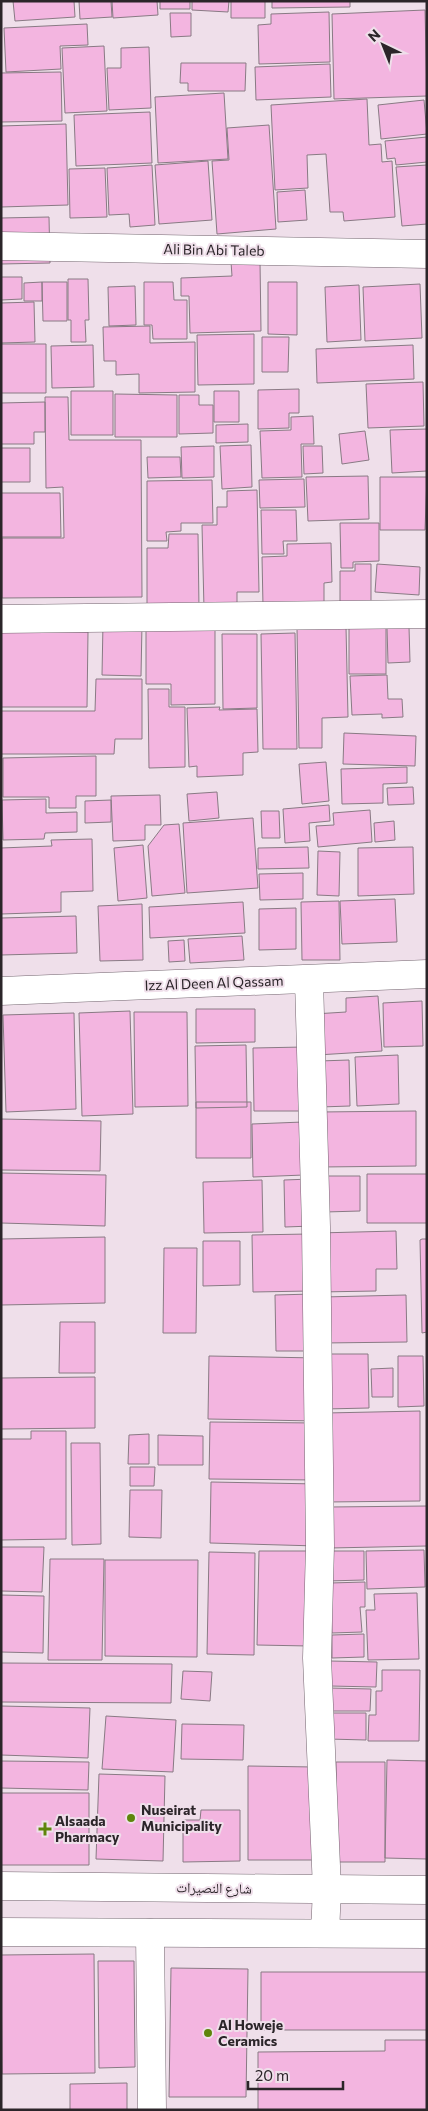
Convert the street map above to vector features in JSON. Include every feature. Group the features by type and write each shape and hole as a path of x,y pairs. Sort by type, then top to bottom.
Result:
{"street":[{"name":"Ali Bin Abi Taleb","path":"1,246 427,254"},
{"path":"1,619 427,614"},
{"name":"Izz Al Deen Al Qassam","path":"1,991 427,974"},
{"path":"309,980 316,1227 320,1546 317,1658 327,1889 324,1933"},
{"name":"شارع النصيرات","path":"1,1886 427,1890"},
{"path":"1,1932 427,1934"},
{"path":"150,1933 152,2110"}],"building":[{"path":"13,1 74,1 75,17 15,21"},
{"path":"79,1 111,1 112,17 80,19"},
{"path":"112,1 157,1 158,15 113,18"},
{"path":"160,1 190,1 190,9 160,9"},
{"path":"192,1 229,1 228,12 192,10"},
{"path":"231,1 265,1 265,18 231,18"},
{"path":"272,1 350,1 350,7 272,8"},
{"path":"425,10 427,96 334,99 332,14"},
{"path":"329,12 330,62 259,64 258,25 271,24 271,14"},
{"path":"170,13 191,13 191,36 171,37"},
{"path":"87,24 88,45 60,46 61,69 6,72 4,28"},
{"path":"104,46 107,111 65,113 62,48"},
{"path":"149,47 151,108 109,110 107,68 121,68 121,48"},
{"path":"181,63 246,63 245,91 188,91 188,83 180,83"},
{"path":"330,64 331,97 256,100 255,67"},
{"path":"61,72 62,121 1,122 1,73"},
{"path":"224,93 228,159 158,163 155,97"},
{"path":"367,99 369,145 381,144 382,162 392,161 395,217 344,221 343,212 330,212 326,154 307,155 308,188 275,190 271,105"},
{"path":"424,100 427,134 381,139 378,105"},
{"path":"150,112 152,163 76,166 74,115"},
{"path":"66,124 68,205 1,207 1,126"},
{"path":"269,125 276,229 217,234 212,161 229,160 227,128"},
{"path":"427,137 427,162 396,165 395,158 387,159 385,141"},
{"path":"208,161 212,220 159,224 155,165"},
{"path":"152,165 155,225 130,227 129,214 109,215 107,168"},
{"path":"427,165 427,224 402,226 396,167"},
{"path":"105,168 107,217 70,218 69,169"},
{"path":"305,190 307,220 278,222 277,192"},
{"path":"49,217 50,263 1,264 1,218"},
{"path":"231,262 260,262 261,331 190,333 189,296 181,296 181,278 232,276"},
{"path":"1,277 22,277 22,299 1,300"},
{"path":"68,279 88,279 89,320 85,320 86,342 71,342 71,320 68,320"},
{"path":"42,282 67,282 67,321 43,321"},
{"path":"42,282 42,301 24,301 24,283"},
{"path":"144,282 173,282 174,300 187,300 187,339 153,339 152,325 144,325"},
{"path":"268,282 297,282 297,335 268,334"},
{"path":"420,284 422,338 365,341 363,287"},
{"path":"359,285 361,340 327,342 325,287"},
{"path":"135,286 136,325 109,326 108,287"},
{"path":"34,302 35,342 1,343 1,303"},
{"path":"150,326 150,343 195,342 195,392 139,393 139,374 116,375 116,361 104,361 103,327"},
{"path":"254,334 254,384 198,385 197,335"},
{"path":"262,337 289,337 288,372 262,372"},
{"path":"1,344 46,344 46,393 1,393"},
{"path":"93,345 94,387 52,388 51,346"},
{"path":"413,345 414,379 317,383 316,349"},
{"path":"423,382 424,426 368,428 366,384"},
{"path":"299,389 299,413 289,413 289,428 258,429 258,390"},
{"path":"71,391 113,391 113,435 71,435"},
{"path":"214,391 239,391 239,422 214,422"},
{"path":"115,394 177,395 177,437 115,437"},
{"path":"179,395 199,395 199,405 213,405 213,433 179,434"},
{"path":"45,397 68,397 69,440 141,440 142,597 2,598 2,538 64,538 63,487 46,488"},
{"path":"45,402 45,432 34,432 34,444 1,444 1,403"},
{"path":"313,416 314,444 301,444 302,477 262,478 260,431 291,430 291,417"},
{"path":"248,424 248,442 216,443 216,425"},
{"path":"427,429 427,471 392,473 390,430"},
{"path":"365,431 369,460 342,464 339,434"},
{"path":"251,445 252,487 222,489 220,446"},
{"path":"214,446 214,477 182,478 181,447"},
{"path":"303,446 322,446 323,473 304,474"},
{"path":"1,448 30,448 30,482 1,482"},
{"path":"147,457 180,457 181,477 148,478"},
{"path":"368,476 369,519 308,521 306,477"},
{"path":"380,477 427,477 425,530 380,530"},
{"path":"304,479 305,507 260,508 259,480"},
{"path":"212,480 213,523 181,523 181,531 166,532 167,541 147,541 147,481"},
{"path":"257,490 259,592 237,592 237,609 204,609 202,525 217,525 217,507 227,507 227,491"},
{"path":"1,493 60,493 61,537 1,537"},
{"path":"261,510 296,510 297,541 283,541 284,554 262,554"},
{"path":"340,523 379,523 379,561 353,562 353,568 341,568"},
{"path":"169,534 198,534 199,609 147,610 147,548 168,548"},
{"path":"331,543 332,582 324,583 324,604 263,606 262,557 287,556 287,544"},
{"path":"355,564 371,564 371,610 340,610 340,571 355,571"},
{"path":"377,564 420,567 419,595 375,592"},
{"path":"103,623 142,624 141,676 102,675"},
{"path":"215,627 215,704 171,705 171,684 146,684 146,629"},
{"path":"346,627 348,717 322,718 322,748 299,748 297,628"},
{"path":"386,627 386,674 349,674 349,628"},
{"path":"409,627 410,662 388,663 387,628"},
{"path":"1,631 88,632 87,707 1,707"},
{"path":"295,633 297,749 263,749 261,634"},
{"path":"222,634 257,634 257,708 223,709"},
{"path":"387,675 388,699 402,699 403,717 382,718 382,714 352,715 350,676"},
{"path":"96,679 142,679 142,739 115,739 114,754 1,754 1,711 95,711"},
{"path":"148,689 169,689 169,707 185,707 185,767 149,768"},
{"path":"220,707 219,710 257,709 258,752 243,753 243,775 197,777 197,766 189,767 187,708"},
{"path":"344,733 416,736 415,766 343,764"},
{"path":"96,756 96,796 76,796 76,808 49,808 49,797 3,797 3,758"},
{"path":"326,762 329,801 302,804 299,764"},
{"path":"407,767 407,783 383,784 383,803 342,804 341,769"},
{"path":"413,787 414,804 388,805 387,788"},
{"path":"217,792 219,818 189,821 187,794"},
{"path":"160,795 161,825 145,825 145,840 113,841 111,796"},
{"path":"46,799 46,813 77,812 77,832 45,833 44,839 3,840 2,800"},
{"path":"111,800 111,822 85,823 85,801"},
{"path":"329,805 330,821 309,823 310,841 285,843 283,809"},
{"path":"370,810 372,842 318,847 316,826 334,825 333,813"},
{"path":"261,811 279,811 280,838 262,838"},
{"path":"253,818 258,888 187,893 183,823"},
{"path":"394,821 395,840 375,842 374,823"},
{"path":"179,824 185,893 152,896 148,846 164,825"},
{"path":"92,839 93,891 61,892 61,912 1,914 1,848 52,846 51,840"},
{"path":"143,845 147,898 118,901 114,848"},
{"path":"308,847 309,868 258,869 258,848"},
{"path":"413,847 414,894 358,896 358,848"},
{"path":"318,851 340,852 339,896 317,895"},
{"path":"303,873 303,899 260,900 259,874"},
{"path":"395,899 397,942 342,944 340,901"},
{"path":"339,901 340,960 302,960 301,902"},
{"path":"243,902 245,933 150,938 149,907"},
{"path":"142,904 143,960 100,961 98,906"},
{"path":"296,908 296,949 259,950 259,909"},
{"path":"76,916 77,953 1,955 1,918"},
{"path":"242,936 244,960 190,963 188,939"},
{"path":"184,940 185,961 169,962 168,941"},
{"path":"378,996 382,1051 317,1055 314,1014 346,1012 346,998"},
{"path":"422,1001 423,1046 384,1047 383,1003"},
{"path":"196,1009 255,1009 255,1042 196,1043"},
{"path":"130,1011 133,1114 82,1116 79,1013"},
{"path":"134,1012 187,1012 188,1106 135,1107"},
{"path":"74,1013 76,1109 6,1112 3,1015"},
{"path":"246,1045 247,1107 196,1108 195,1046"},
{"path":"304,1047 303,1111 254,1111 253,1048"},
{"path":"398,1055 399,1104 357,1106 355,1057"},
{"path":"349,1060 350,1106 320,1107 319,1061"},
{"path":"196,1102 251,1102 251,1158 196,1158"},
{"path":"416,1111 416,1166 320,1167 319,1112"},
{"path":"1,1119 101,1121 100,1171 1,1170"},
{"path":"303,1122 304,1175 253,1177 252,1124"},
{"path":"1,1173 106,1175 105,1226 1,1223"},
{"path":"367,1174 427,1174 427,1223 367,1223"},
{"path":"325,1176 360,1176 360,1211 325,1212"},
{"path":"311,1179 312,1226 285,1227 284,1180"},
{"path":"262,1180 263,1232 204,1233 203,1182"},
{"path":"396,1231 397,1269 376,1269 376,1291 319,1292 318,1233"},
{"path":"309,1234 310,1291 253,1292 252,1235"},
{"path":"105,1237 105,1303 1,1305 1,1239"},
{"path":"427,1239 427,1332 422,1333 420,1240"},
{"path":"203,1241 240,1241 240,1285 203,1286"},
{"path":"164,1248 197,1248 196,1333 163,1333"},
{"path":"313,1294 313,1351 276,1351 275,1295"},
{"path":"406,1295 407,1342 323,1343 323,1297"},
{"path":"60,1322 95,1322 95,1373 59,1373"},
{"path":"324,1354 368,1354 369,1408 325,1409"},
{"path":"209,1356 318,1358 316,1421 208,1419"},
{"path":"398,1356 423,1356 424,1406 398,1407"},
{"path":"393,1368 393,1397 372,1397 371,1369"},
{"path":"95,1377 95,1428 1,1429 1,1378"},
{"path":"420,1411 420,1501 326,1502 326,1413"},
{"path":"210,1422 317,1423 316,1480 209,1479"},
{"path":"31,1431 66,1431 66,1539 1,1540 1,1439 31,1439"},
{"path":"149,1434 149,1464 128,1464 129,1435"},
{"path":"158,1435 203,1436 203,1465 158,1465"},
{"path":"71,1443 100,1443 101,1544 72,1545"},
{"path":"130,1467 155,1467 154,1486 130,1486"},
{"path":"211,1482 318,1484 317,1546 210,1543"},
{"path":"130,1490 162,1490 161,1538 129,1537"},
{"path":"427,1506 427,1546 330,1548 329,1507"},
{"path":"1,1547 44,1547 42,1592 1,1591"},
{"path":"424,1550 425,1587 367,1589 366,1551"},
{"path":"259,1551 311,1551 309,1646 257,1645"},
{"path":"327,1551 364,1551 364,1580 327,1581"},
{"path":"209,1552 255,1553 254,1655 207,1654"},
{"path":"50,1559 104,1559 102,1660 48,1660"},
{"path":"105,1560 198,1560 197,1657 105,1656"},
{"path":"365,1582 365,1607 360,1607 362,1632 332,1633 330,1583"},
{"path":"417,1593 419,1659 368,1660 366,1610 375,1610 374,1594"},
{"path":"1,1595 44,1596 43,1653 1,1652"},
{"path":"364,1634 364,1657 332,1658 332,1635"},
{"path":"330,1661 377,1662 376,1687 330,1686"},
{"path":"1,1663 172,1664 171,1703 1,1702"},
{"path":"382,1670 420,1670 419,1741 368,1741 369,1715 376,1715 376,1691 382,1691"},
{"path":"183,1671 212,1672 210,1701 181,1699"},
{"path":"329,1688 371,1689 370,1711 329,1711"},
{"path":"1,1706 90,1708 88,1758 1,1755"},
{"path":"329,1713 366,1713 366,1740 328,1739"},
{"path":"106,1716 176,1720 173,1772 102,1769"},
{"path":"182,1724 244,1725 243,1760 181,1759"},
{"path":"387,1760 427,1761 427,1859 385,1858"},
{"path":"1,1761 89,1762 88,1790 1,1788"},
{"path":"336,1762 385,1762 385,1862 336,1862"},
{"path":"248,1766 314,1767 314,1860 248,1860"},
{"name":"Nuseirat Municipality","path":"99,1774 165,1776 163,1861 96,1859"},
{"name":"Alsaada Pharmacy","path":"1,1793 89,1793 89,1865 1,1865"},
{"path":"201,1810 240,1810 240,1861 183,1862 183,1820 200,1820"},
{"path":"94,1954 95,2073 2,2074 1,1955"},
{"path":"98,1961 134,1961 135,2067 99,2068"},
{"name":"Al Howeje Ceramics","path":"171,1968 248,1969 246,2097 169,2097"},
{"path":"261,1972 427,1972 427,2030 261,2030"},
{"path":"385,2040 427,2040 427,2110 258,2110 258,2052 385,2051"},
{"path":"127,2083 127,2110 70,2110 70,2084"}],"place":[{"name":"Nuseirat Municipality","path":"131,1818"},
{"name":"Alsaada Pharmacy","path":"45,1829"},
{"name":"Al Howeje Ceramics","path":"208,2033"}]}
